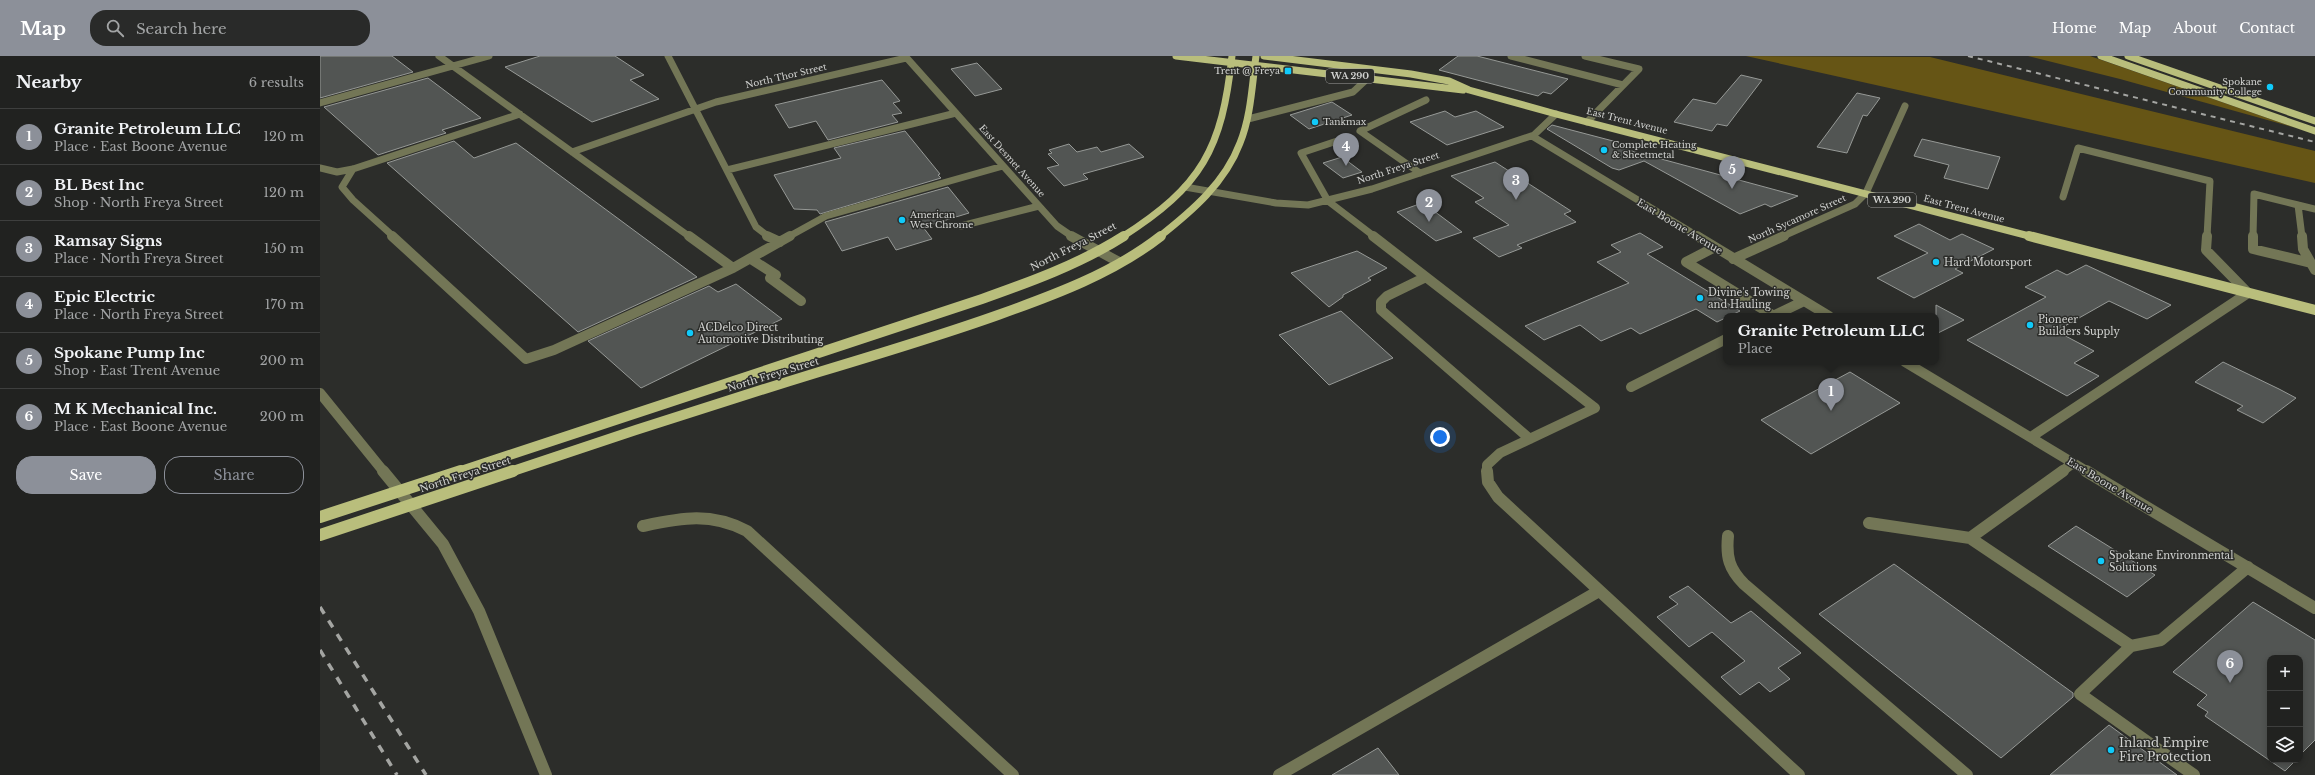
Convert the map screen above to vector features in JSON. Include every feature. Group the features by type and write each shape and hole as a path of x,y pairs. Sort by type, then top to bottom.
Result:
{"main road":[{"name":"East Trent Avenue","path":"1176,56 1232,59 1255,65 1368,78 1444,89 1469,90"},
{"path":"1211,191 1237,154 1248,119 1256,56"},
{"name":"East Trent Avenue","path":"1264,56 1391,70 1448,82 1469,90 1556,114 2315,310"},
{"path":"2101,56 2315,131"},
{"path":"2128,56 2315,121"},
{"path":"1185,187 1196,174 1215,141 1224,107 1232,59"},
{"name":"North Freya Street","path":"320,516 507,456 989,296 1049,274 1097,250 1145,221 1185,187"},
{"name":"North Freya Street","path":"320,535 995,316 1054,293 1119,262 1176,224 1211,191"}],"street":[{"path":"439,56 733,268"},
{"path":"320,103 489,56"},
{"path":"668,56 759,231 780,242"},
{"path":"1510,56 1623,85"},
{"path":"1585,56 1639,69 1587,122"},
{"name":"North Thor Street","path":"572,152 694,108 906,57"},
{"name":"East Desmet Avenue","path":"906,57 1057,226 1074,238 1119,262"},
{"path":"1248,119 1352,92 1368,78"},
{"path":"1420,173 1360,131 1426,100"},
{"name":"North Sycamore Street","path":"1734,259 1855,204 1866,193 1904,106"},
{"path":"727,170 956,113"},
{"path":"320,168 337,172 353,169 520,114"},
{"name":"North Freya Street","path":"1185,187 1276,203 1308,204 1328,200 1420,173 1532,136 1542,130 1556,114"},
{"name":"East Boone Avenue","path":"1532,136 1824,313"},
{"path":"1346,138 1301,153 1318,186 1328,200 1595,408 1500,453 1487,465 1486,476 1489,486 1498,497 1799,775"},
{"path":"2031,437 2248,293 2206,250 2210,181 2078,148 2063,197"},
{"path":"353,169 342,187 353,200 526,359 554,350 733,268 826,216 1003,166"},
{"path":"2313,266 2253,249 2254,194 2315,209"},
{"path":"2298,205 2303,249 2313,266"},
{"path":"961,226 1039,206"},
{"path":"1715,247 1686,262 1768,313"},
{"path":"751,259 776,275 770,278 801,301"},
{"path":"1426,277 1387,296 1381,302 1381,310 1530,439"},
{"path":"1779,313 1804,301"},
{"path":"1631,386 1723,340"},
{"name":"East Boone Avenue","path":"1911,365 2315,608"},
{"path":"320,393 443,544 479,611 546,775"},
{"path":"1970,538 2074,463"},
{"path":"643,526 696,517 716,518 732,522 747,531 1012,775"},
{"path":"1869,523 1970,538 2131,646"},
{"path":"1728,536 1725,556 1732,572 1751,591 1967,775"},
{"path":"2194,775 2080,694 2131,646 2161,640 2248,567"},
{"path":"1279,775 1599,591"}],"shaded area":[{"path":"1746,56 1930,57 2315,151 2315,183"},
{"path":"2028,56 2090,56 2296,128 2120,79"}],"building":[{"path":"320,56 392,56 413,72 320,98"},
{"path":"540,56 615,56 644,75 630,80 659,99 592,122 505,67"},
{"path":"1458,56 1477,56 1568,79 1551,94 1543,92 1538,96 1439,70"},
{"path":"977,63 1002,89 975,96 951,69"},
{"path":"1741,75 1762,80 1727,126 1717,124 1712,131 1674,122 1693,99 1716,104"},
{"path":"428,78 481,118 442,130 446,133 378,155 324,107"},
{"path":"882,80 900,101 893,103 902,113 892,115 898,122 828,140 816,121 789,128 775,105"},
{"path":"1857,93 1880,98 1867,116 1863,115 1847,153 1817,147"},
{"name":"Tankmax","path":"1332,102 1352,115 1309,129 1290,115"},
{"path":"1445,111 1455,117 1476,111 1504,127 1447,145 1410,122"},
{"path":"1552,125 1636,147 1628,150 1798,196 1771,207 1765,204 1740,214 1644,161 1619,170 1612,168 1547,129"},
{"path":"905,131 940,174 938,175 941,178 820,214 817,210 794,209 774,175 841,158 834,148"},
{"path":"1922,139 2000,157 1988,189 1944,178 1949,165 1914,156"},
{"path":"454,141 474,158 516,143 697,277 578,332 387,163"},
{"path":"1069,144 1077,152 1097,147 1101,152 1129,144 1144,157 1083,174 1088,179 1064,186 1047,168 1059,165 1048,154 1052,153 1049,150"},
{"path":"1342,157 1362,172 1343,178 1323,163"},
{"path":"1495,162 1571,211 1564,214 1576,222 1517,245 1522,248 1499,257 1473,238 1509,225 1475,202 1484,198 1451,176"},
{"name":"American West Chrome","path":"948,187 969,213 923,227 932,239 896,250 888,237 842,251 825,222"},
{"path":"1422,203 1462,232 1436,241 1397,212"},
{"name":"Hard Motorsport","path":"1919,224 1950,240 1962,234 1994,249 1955,269 1963,273 1914,298 1877,278 1928,253 1894,236"},
{"path":"1640,233 1663,247 1647,254 1740,311 1736,313 1723,313 1723,319 1717,322 1696,309 1640,334 1631,328 1601,341 1580,325 1544,340 1525,326 1629,283 1597,262 1621,252 1611,245"},
{"path":"1357,251 1387,268 1368,278 1371,280 1343,295 1343,297 1329,307 1291,273"},
{"name":"Pioneer Builders Supply","path":"2086,265 2171,305 2147,319 2109,301 2056,331 2094,351 2074,363 2099,376 2067,396 1967,340 2046,297 2025,287 2057,270 2067,275"},
{"name":"ACDelco Direct Automotive Distributing","path":"736,284 782,319 641,388 588,341 709,286 718,292"},
{"path":"1936,305 1964,320 1939,332 1939,313 1936,313"},
{"path":"1341,311 1393,358 1329,385 1279,335"},
{"path":"2223,362 2296,398 2263,423 2237,410 2243,406 2195,382"},
{"path":"1850,372 1900,403 1811,454 1761,420"},
{"name":"Spokane Environmental Solutions","path":"2076,526 2155,575 2127,597 2048,546"},
{"path":"1894,564 2073,693 2073,697 2001,758 1819,614"},
{"path":"1688,586 1731,623 1751,611 1801,653 1778,668 1790,679 1770,692 1759,682 1740,695 1721,677 1745,661 1712,632 1689,647 1657,617 1678,604 1669,597"},
{"path":"2253,602 2315,640 2315,740 2303,752 2303,655 2267,655 2267,759 2205,716 2208,712 2197,705 2207,695 2173,672"},
{"name":"Inland Empire Fire Protection","path":"2109,725 2177,775 2050,775"},
{"path":"1378,748 1399,775 1332,775"},
{"path":"2273,763 2293,763 2285,771"}],"railway":[{"path":"1968,56 2315,142"},
{"path":"320,607 426,775"},
{"path":"320,650 397,775"}],"place":[{"name":"Trent @ Freya","path":"1288,71"},
{"name":"Spokane Community College","path":"2270,87"},
{"name":"Tankmax","path":"1315,122"},
{"name":"Complete Heating & Sheetmetal","path":"1604,150"},
{"name":"Epic Electric","path":"1346,166"},
{"name":"Spokane Pump Inc","path":"1732,189"},
{"name":"Ramsay Signs","path":"1516,200"},
{"name":"American West Chrome","path":"902,220"},
{"name":"BL Best Inc","path":"1429,222"},
{"name":"Hard Motorsport","path":"1936,262"},
{"name":"Divine's Towing and Hauling","path":"1700,298"},
{"name":"Pioneer Builders Supply","path":"2030,325"},
{"name":"ACDelco Direct Automotive Distributing","path":"690,333"},
{"name":"Granite Petroleum LLC","path":"1831,411"},
{"name":"Spokane Environmental Solutions","path":"2101,561"},
{"name":"M K Mechanical Inc.","path":"2230,683"},
{"name":"Inland Empire Fire Protection","path":"2111,750"}]}
